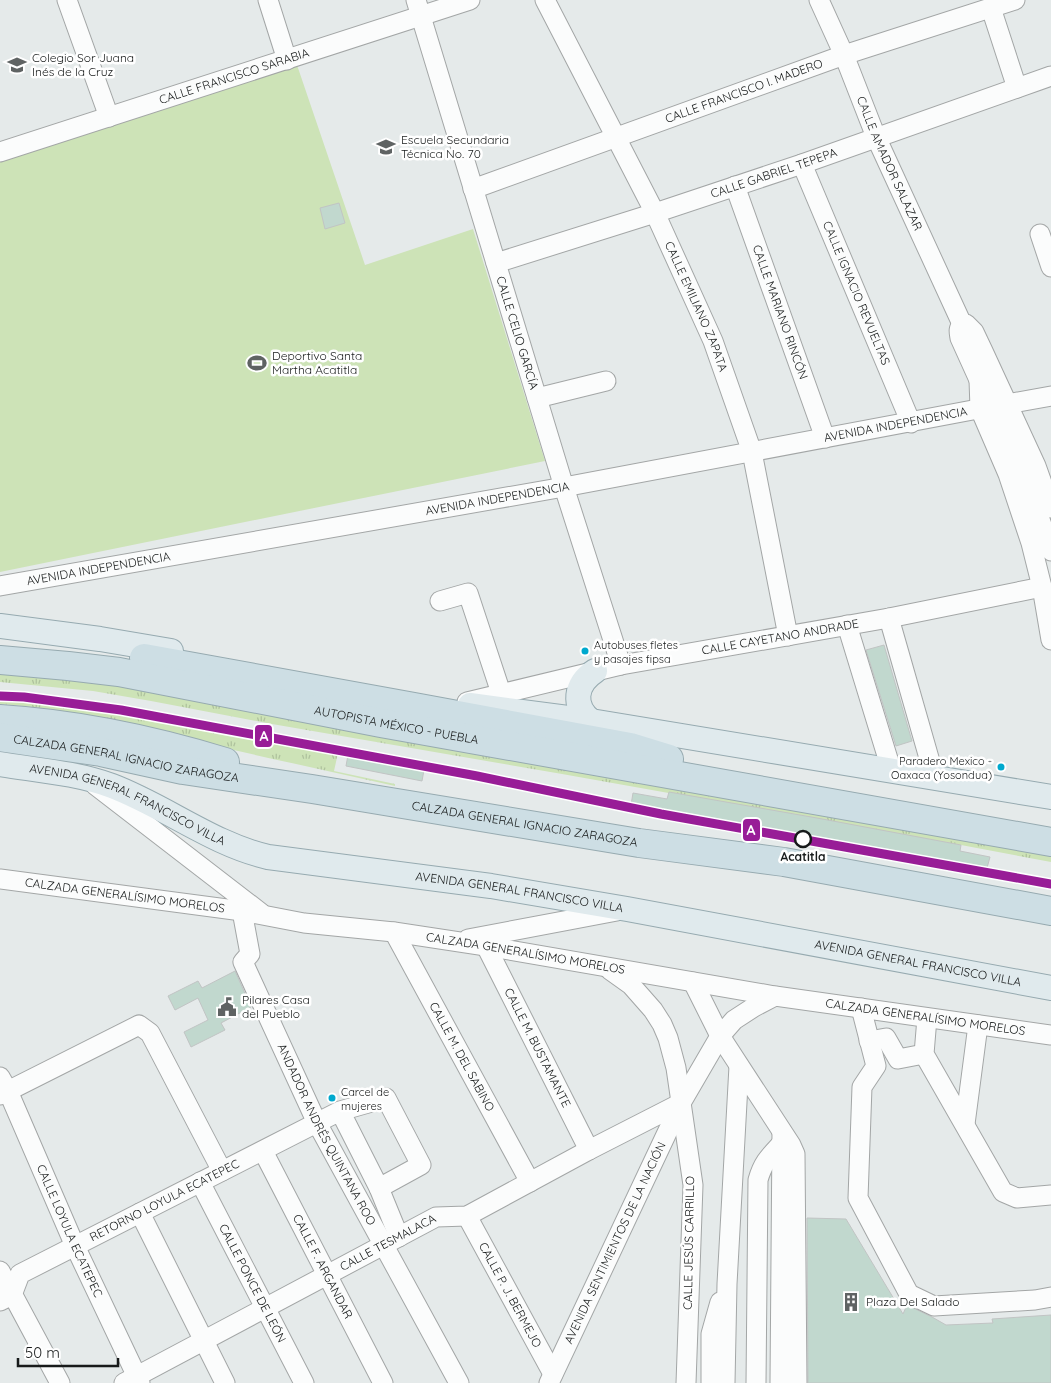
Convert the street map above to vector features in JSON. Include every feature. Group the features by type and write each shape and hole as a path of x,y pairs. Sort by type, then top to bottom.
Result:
{"highway":[{"path":"0,641 124,655 414,706 630,747 792,796 1051,842"},
{"name":"AUTOPISTA MÉXICO - PUEBLA","path":"0,660 119,672 381,723 792,796"},
{"path":"414,706 460,704"},
{"path":"0,718 41,722 117,734 191,752 312,789"},
{"name":"CALZADA GENERAL IGNACIO ZARAGOZA","path":"0,737 101,752 183,770 312,789 639,843 784,862 1051,912"}],"main road":[{"path":"0,626 141,646 396,694 591,721 1051,797"},
{"path":"591,721 580,707 578,694 584,681 595,671"},
{"name":"AVENIDA GENERAL FRANCISCO VILLA","path":"0,764 86,778 113,786 201,831 257,854 299,862 491,886 627,909 1051,988"}],"street":[{"path":"67,0 109,117"},
{"path":"268,0 287,60"},
{"name":"CALLE FRANCISCO SARABIA","path":"0,152 287,60 419,8 470,0"},
{"name":"CALLE EMILIANO ZAPATA","path":"545,0 655,213 713,341 752,452 788,636"},
{"name":"CALLE AMADOR SALAZAR","path":"819,0 844,55 876,137 962,324 958,332 960,338 986,376 1008,474 1032,543 1051,640"},
{"path":"1004,3 1017,88"},
{"name":"CALLE FRANCISCO I. MADERO","path":"473,189 844,55 1004,3"},
{"name":"CALLE CELIO GARCÍA","path":"419,8 564,487 621,665"},
{"name":"CALLE GABRIEL TEPEPA","path":"496,263 802,164 1051,76"},
{"name":"CALLE IGNACIO REVUELTAS","path":"802,164 911,423"},
{"name":"CALLE MARIANO RINCÓN","path":"735,186 826,438"},
{"path":"1040,234 1051,267"},
{"name":"CALLE AMADOR SALAZAR","path":"986,376 994,406 1036,508 1051,551"},
{"path":"537,398 606,381"},
{"name":"AVENIDA INDEPENDENCIA","path":"0,586 564,487 1051,396"},
{"name":"CALLE AMADOR SALAZAR","path":"994,406 1036,466 1051,508"},
{"name":"CALLE CAYETANO ANDRADE","path":"460,704 621,665 889,618 1042,587"},
{"path":"440,601 468,593 500,693"},
{"path":"889,618 935,779"},
{"path":"847,625 892,772"},
{"path":"86,778 265,916"},
{"name":"CALZADA GENERALÍSIMO MORELOS","path":"0,878 242,911 304,923 394,932 775,996 1049,1037"},
{"path":"454,942 627,909"},
{"name":"ANDADOR ANDRÉS QUINTANA ROO","path":"242,911 250,954 243,962 317,1123 391,1241 459,1383"},
{"name":"CALLE M. DEL SABINO","path":"394,932 530,1182"},
{"name":"CALLE M. BUSTAMANTE","path":"486,946 589,1150"},
{"path":"604,966 631,985 654,1010 662,1024 673,1053 681,1103"},
{"path":"693,982 720,1036 782,1137 794,1150 797,1383"},
{"name":"AVENIDA SENTIMIENTOS DE LA NACIÓN","path":"551,1378 681,1103 720,1036 734,1020 775,996"},
{"path":"861,1008 876,1066 862,1087 858,1198 909,1294 934,1306 1035,1300 1051,1297"},
{"path":"928,1018 924,1054 1003,1192 1017,1198 1051,1195"},
{"path":"3,1088 139,1025 150,1033 222,1171"},
{"path":"965,1124 978,1025"},
{"path":"869,1041 886,1038 898,1059 924,1054"},
{"path":"725,1383 727,1284 739,1066"},
{"name":"CALLE LOYULA ECATEPEC","path":"3,1088 75,1246 133,1381"},
{"name":"RETORNO LOYULA ECATEPEC","path":"6,1298 20,1274 340,1111 386,1098 421,1165 379,1188"},
{"name":"CALLE TESMALACA","path":"133,1381 204,1340 436,1217 467,1216 681,1103"},
{"name":"CALLE JESÚS CARRILLO","path":"681,1103 692,1185 686,1383"},
{"path":"340,1111 379,1188 391,1241"},
{"path":"756,1383 758,1180 762,1167 782,1137"},
{"path":"780,1383 782,1137"},
{"name":"CALLE F. ARGANDAR","path":"263,1151 383,1383"},
{"name":"CALLE PONCE DE LEÓN","path":"200,1182 304,1383"},
{"path":"140,1213 225,1383"},
{"name":"CALLE P. J. BERMEJO","path":"467,1216 551,1378"},
{"path":"0,1271 6,1298 60,1383"},
{"path":"711,1383 711,1334 727,1284"}],"green space":[{"name":"Deportivo Santa Martha Acatitla","path":"297,65 365,265 473,229 545,461 0,572 0,162"},
{"path":"0,649 77,678 961,838 1051,856 1051,862 93,691 0,682"},
{"path":"0,700 104,712 338,753 334,771 395,784 395,786 100,718 50,709 0,704"}],"building":[{"path":"339,203 345,223 325,229 320,208"},
{"path":"884,645 912,741 896,746 866,650"},
{"path":"348,755 424,770 422,781 346,766"},
{"path":"669,792 961,845 960,851 990,857 987,868 958,863 956,872 664,820 665,810 631,805 633,793 667,799"},
{"name":"Pilares Casa del Pueblo","path":"235,971 251,1007 221,1023 225,1030 191,1047 184,1032 208,1020 198,998 175,1010 168,996 198,981 202,988"},
{"name":"Plaza Del Salado","path":"807,1218 846,1219 903,1314 907,1305 946,1325 993,1323 992,1319 1051,1315 1051,1383 808,1383"}],"transit line":[{"name":"A","path":"0,696 24,697 121,710 477,776 661,814 1051,884"}],"place":[{"name":"Colegio Sor Juana Inés de la Cruz","path":"17,65"},
{"name":"Escuela Secundaria Técnica No. 70","path":"386,147"},
{"name":"Deportivo Santa Martha Acatitla","path":"257,363"},
{"name":"Autobuses fletes y pasajes fipsa","path":"585,651"},
{"name":"Paradero Mexico - Oaxaca (Yosondua)","path":"1001,767"},
{"name":"Acatitla","path":"803,839"},
{"name":"Pilares Casa del Pueblo","path":"227,1007"},
{"name":"Carcel de mujeres","path":"332,1098"},
{"name":"Plaza Del Salado","path":"851,1302"}]}
